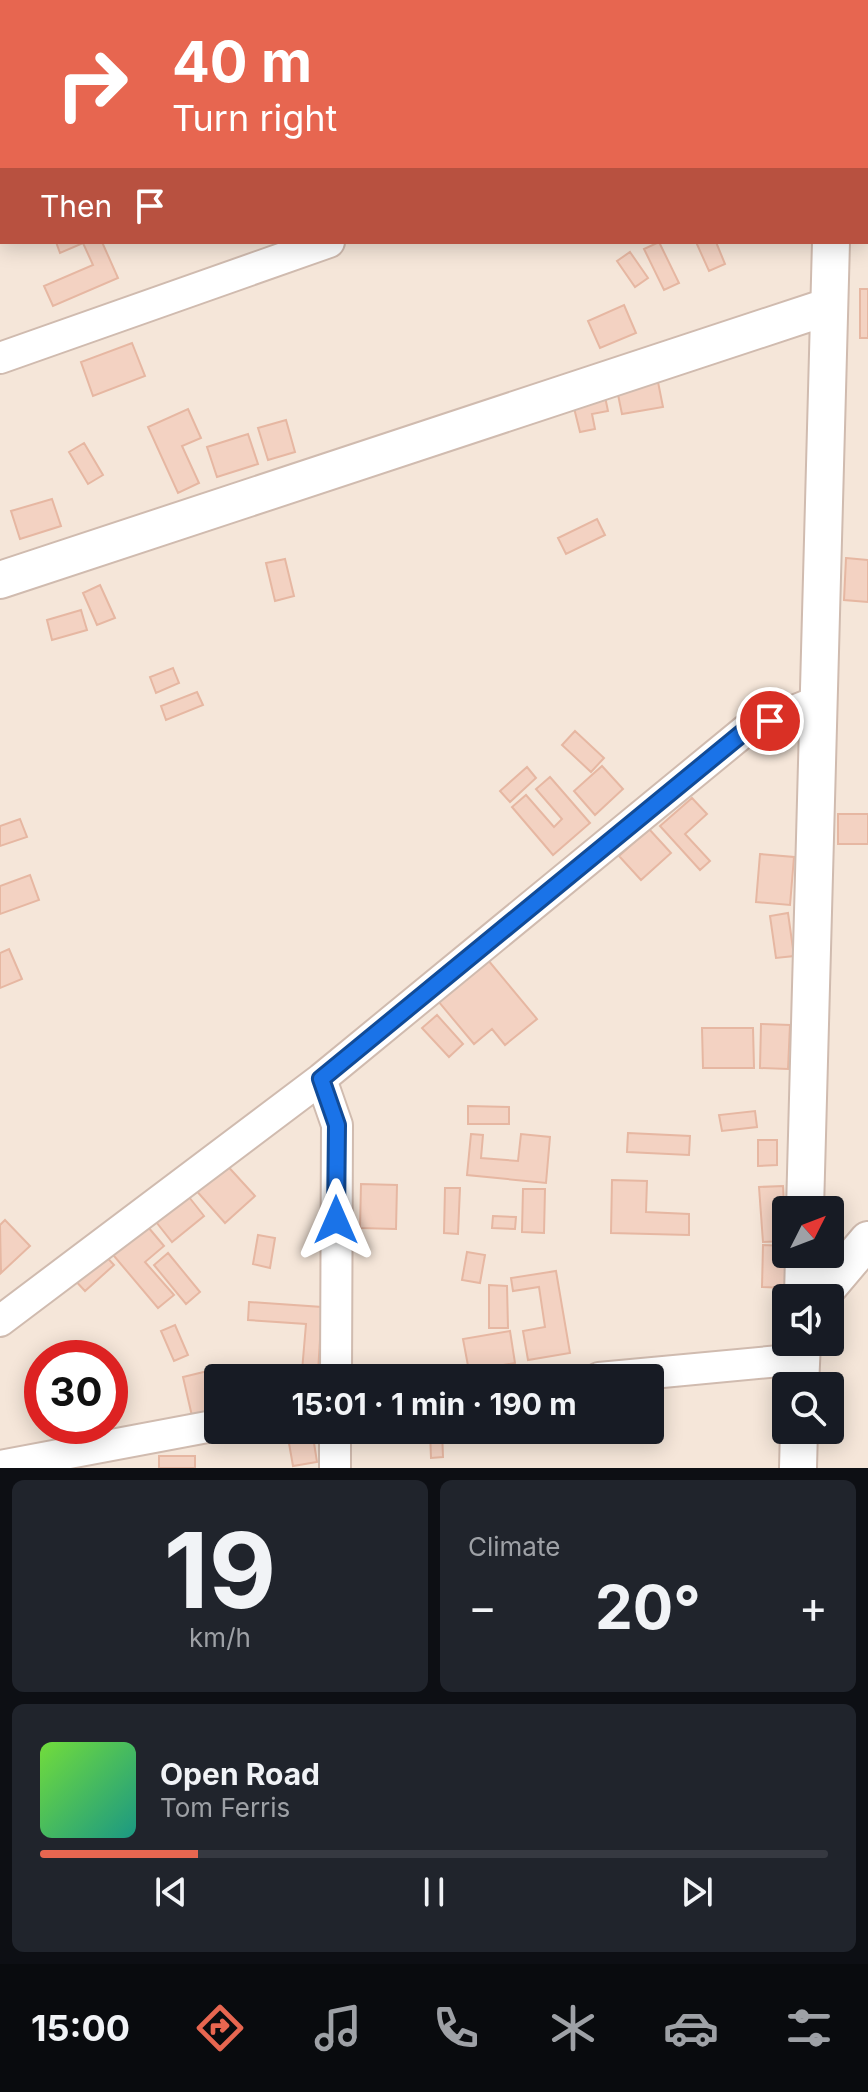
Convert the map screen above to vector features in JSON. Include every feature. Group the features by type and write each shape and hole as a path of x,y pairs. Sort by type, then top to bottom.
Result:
{"street":[{"path":"0,358 323,244"},
{"path":"805,1196 816,702 831,244"},
{"path":"0,580 827,307"},
{"path":"0,1321 321,1079 746,730 816,702"},
{"path":"321,1079 337,1125 336,1364"},
{"path":"831,1284 868,1240"},
{"path":"664,1373 801,1362"},
{"path":"0,1466 204,1428"},
{"path":"335,1444 335,1468"},
{"path":"798,1468 799,1444"}],"shaded area":[{"path":"0,244 868,244 868,1468 0,1468"}],"building":[{"path":"57,244 81,244 60,253"},
{"path":"83,244 103,244 118,278 53,306 44,286 93,265"},
{"path":"660,244 679,283 664,290 644,249"},
{"path":"697,244 717,244 725,264 709,271"},
{"path":"630,252 648,278 635,287 617,261"},
{"path":"860,289 868,289 868,338 860,338"},
{"path":"624,305 636,333 600,348 588,321"},
{"path":"132,343 145,376 93,396 81,362"},
{"path":"657,377 663,407 622,414 616,385"},
{"path":"604,392 608,411 592,414 595,429 580,432 572,400"},
{"path":"188,409 201,438 182,446 199,483 178,493 148,427"},
{"path":"286,420 295,452 268,460 258,428"},
{"path":"248,434 258,464 217,477 207,447"},
{"path":"84,443 103,475 88,484 69,452"},
{"path":"52,499 61,526 20,539 11,511"},
{"path":"597,519 605,535 566,554 558,538"},
{"path":"846,558 868,560 868,602 844,600"},
{"path":"285,559 294,596 275,601 266,563"},
{"path":"100,585 115,618 97,625 83,593"},
{"path":"81,610 87,630 52,640 47,620"},
{"path":"173,668 179,683 156,693 150,677"},
{"path":"197,692 203,705 166,720 161,706"},
{"path":"575,731 604,758 591,772 562,745"},
{"path":"602,766 623,789 595,815 574,791"},
{"path":"527,767 536,778 510,802 500,791"},
{"path":"550,777 590,823 553,855 512,807 526,795 554,827 562,819 536,789"},
{"path":"692,798 707,814 685,834 710,861 700,870 660,826"},
{"path":"838,814 868,814 868,844 838,844"},
{"path":"20,819 27,837 0,846 0,826"},
{"path":"649,829 671,853 641,880 619,856"},
{"path":"760,854 794,857 790,905 756,902"},
{"path":"30,875 39,900 0,914 0,886"},
{"path":"788,913 794,956 776,958 770,916"},
{"path":"9,949 22,979 0,988 0,953"},
{"path":"488,960 537,1019 505,1045 492,1029 474,1044 438,1001"},
{"path":"437,1015 463,1044 449,1057 422,1028"},
{"path":"761,1024 790,1025 788,1069 760,1068"},
{"path":"702,1028 753,1028 754,1068 703,1068"},
{"path":"468,1106 509,1107 509,1124 468,1124"},
{"path":"755,1111 757,1127 722,1131 719,1115"},
{"path":"628,1133 690,1136 689,1155 627,1152"},
{"path":"471,1134 483,1135 481,1158 518,1161 521,1134 550,1137 546,1183 467,1175"},
{"path":"758,1140 777,1140 777,1165 758,1166"},
{"path":"223,1161 255,1196 225,1223 194,1188"},
{"path":"612,1180 647,1181 646,1212 689,1214 689,1235 611,1233"},
{"path":"361,1184 397,1185 396,1229 360,1228"},
{"path":"783,1186 784,1196 772,1196 772,1242 763,1242 759,1187"},
{"path":"445,1188 460,1188 458,1234 444,1233"},
{"path":"523,1189 545,1189 544,1233 522,1232"},
{"path":"185,1192 204,1216 172,1242 153,1218"},
{"path":"493,1216 516,1217 515,1229 492,1228"},
{"path":"5,1220 30,1246 1,1273 0,1225"},
{"path":"143,1221 164,1246 145,1262 174,1295 158,1308 109,1250"},
{"path":"258,1235 275,1238 270,1268 253,1264"},
{"path":"763,1245 772,1245 772,1268 785,1268 785,1284 762,1287"},
{"path":"101,1251 114,1265 85,1291 72,1277"},
{"path":"467,1252 485,1255 480,1283 462,1280"},
{"path":"168,1253 200,1292 186,1304 154,1265"},
{"path":"556,1271 570,1353 528,1360 523,1331 545,1327 539,1287 513,1291 511,1278"},
{"path":"489,1285 507,1286 508,1328 489,1328"},
{"path":"249,1302 322,1307 318,1364 303,1364 306,1324 248,1320"},
{"path":"175,1325 188,1355 174,1361 161,1331"},
{"path":"510,1331 515,1363 468,1364 463,1339"},
{"path":"204,1372 204,1413 192,1416 183,1377"},
{"path":"289,1444 314,1444 317,1462 293,1466"},
{"path":"430,1444 443,1444 443,1457 431,1458"},
{"path":"159,1456 195,1456 195,1468 159,1468"}],"route":[{"path":"336,1220 337,1125 321,1079 746,730 770,721"}]}
